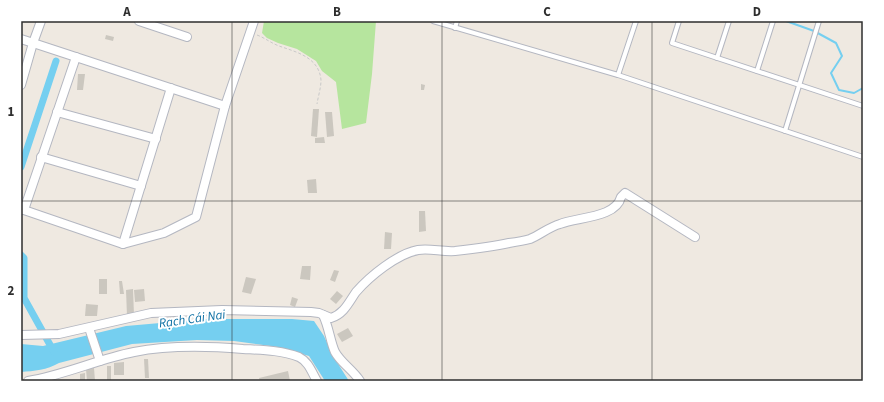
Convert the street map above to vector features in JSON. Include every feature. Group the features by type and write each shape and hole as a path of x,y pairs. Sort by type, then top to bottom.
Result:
{"street":[{"path":"21,85 41,21"},
{"path":"139,21 187,37"},
{"path":"76,57 42,157 22,210 123,244 164,233 196,217 225,106 254,21"},
{"path":"21,39 225,106"},
{"path":"123,244 171,88"},
{"path":"57,112 156,139"},
{"path":"42,157 141,186"},
{"path":"326,323 331,318 340,314 367,281 393,261 405,254 418,250 452,251 493,246 529,239 560,224 607,212 620,202 621,197 625,194 695,237"},
{"path":"22,335 59,334 90,330 151,313 222,310 319,313 326,323 335,351 345,364 355,373 360,381"},
{"path":"90,330 100,359"},
{"path":"29,381 66,372 100,359 132,352 148,349 198,346 271,350 300,358 306,362 317,381"}],"lane":[{"path":"433,21 618,75 863,157"},
{"path":"455,28 457,21"},
{"path":"618,75 636,21"},
{"path":"679,21 672,43 863,106"},
{"path":"717,58 730,21"},
{"path":"757,71 773,21"},
{"path":"785,131 819,21"}],"path":[{"path":"251,32 270,42 299,53 314,62 319,70 321,81 317,104"}],"green space":[{"path":"264,21 376,21 366,123 342,129 336,82 322,71 316,61 297,49 267,38 262,33"}],"water":[{"path":"206,319 292,319 314,321 324,336 333,356 349,381 325,381 309,356 278,347 234,341 197,340 132,344 59,363 45,369 21,372 21,344 43,346 126,326"}],"building":[{"path":"106,35 114,37 113,41 105,39"},
{"path":"78,74 85,74 83,90 77,90"},
{"path":"421,84 425,85 424,90 421,90"},
{"path":"313,109 319,109 317,137 311,136"},
{"path":"325,112 332,112 334,136 327,137"},
{"path":"324,137 325,143 315,143 315,138"},
{"path":"316,179 317,193 308,193 307,180"},
{"path":"419,211 425,211 426,231 419,232"},
{"path":"385,232 392,233 391,249 384,249"},
{"path":"302,266 311,266 310,280 300,279"},
{"path":"334,270 339,271 335,282 330,280"},
{"path":"246,277 256,279 251,294 242,292"},
{"path":"99,279 107,279 107,294 99,294"},
{"path":"119,281 122,281 124,294 120,294"},
{"path":"133,289 134,315 127,316 126,290"},
{"path":"144,289 145,301 135,302 134,290"},
{"path":"337,291 343,296 336,304 330,299"},
{"path":"292,297 298,299 295,307 290,305"},
{"path":"86,304 98,305 97,316 85,316"},
{"path":"348,328 353,336 342,342 337,334"},
{"path":"144,359 148,359 149,378 145,378"},
{"path":"124,362 124,375 114,375 114,363"},
{"path":"107,366 111,366 111,381 107,381"},
{"path":"94,368 95,381 87,381 86,369"},
{"path":"288,371 290,381 260,381 259,378"},
{"path":"85,373 85,381 80,381 80,374"},
{"path":"410,379 411,381 398,381 398,380"}],"waterway":[{"path":"786,21 814,31 836,43 842,56 831,73 839,90 854,93 863,88"},
{"path":"21,167 56,61"},
{"path":"21,255 24,258 24,298 54,352"}],"water label":[{"name":"Rạch Cái Nai","path":"192,318"}]}
